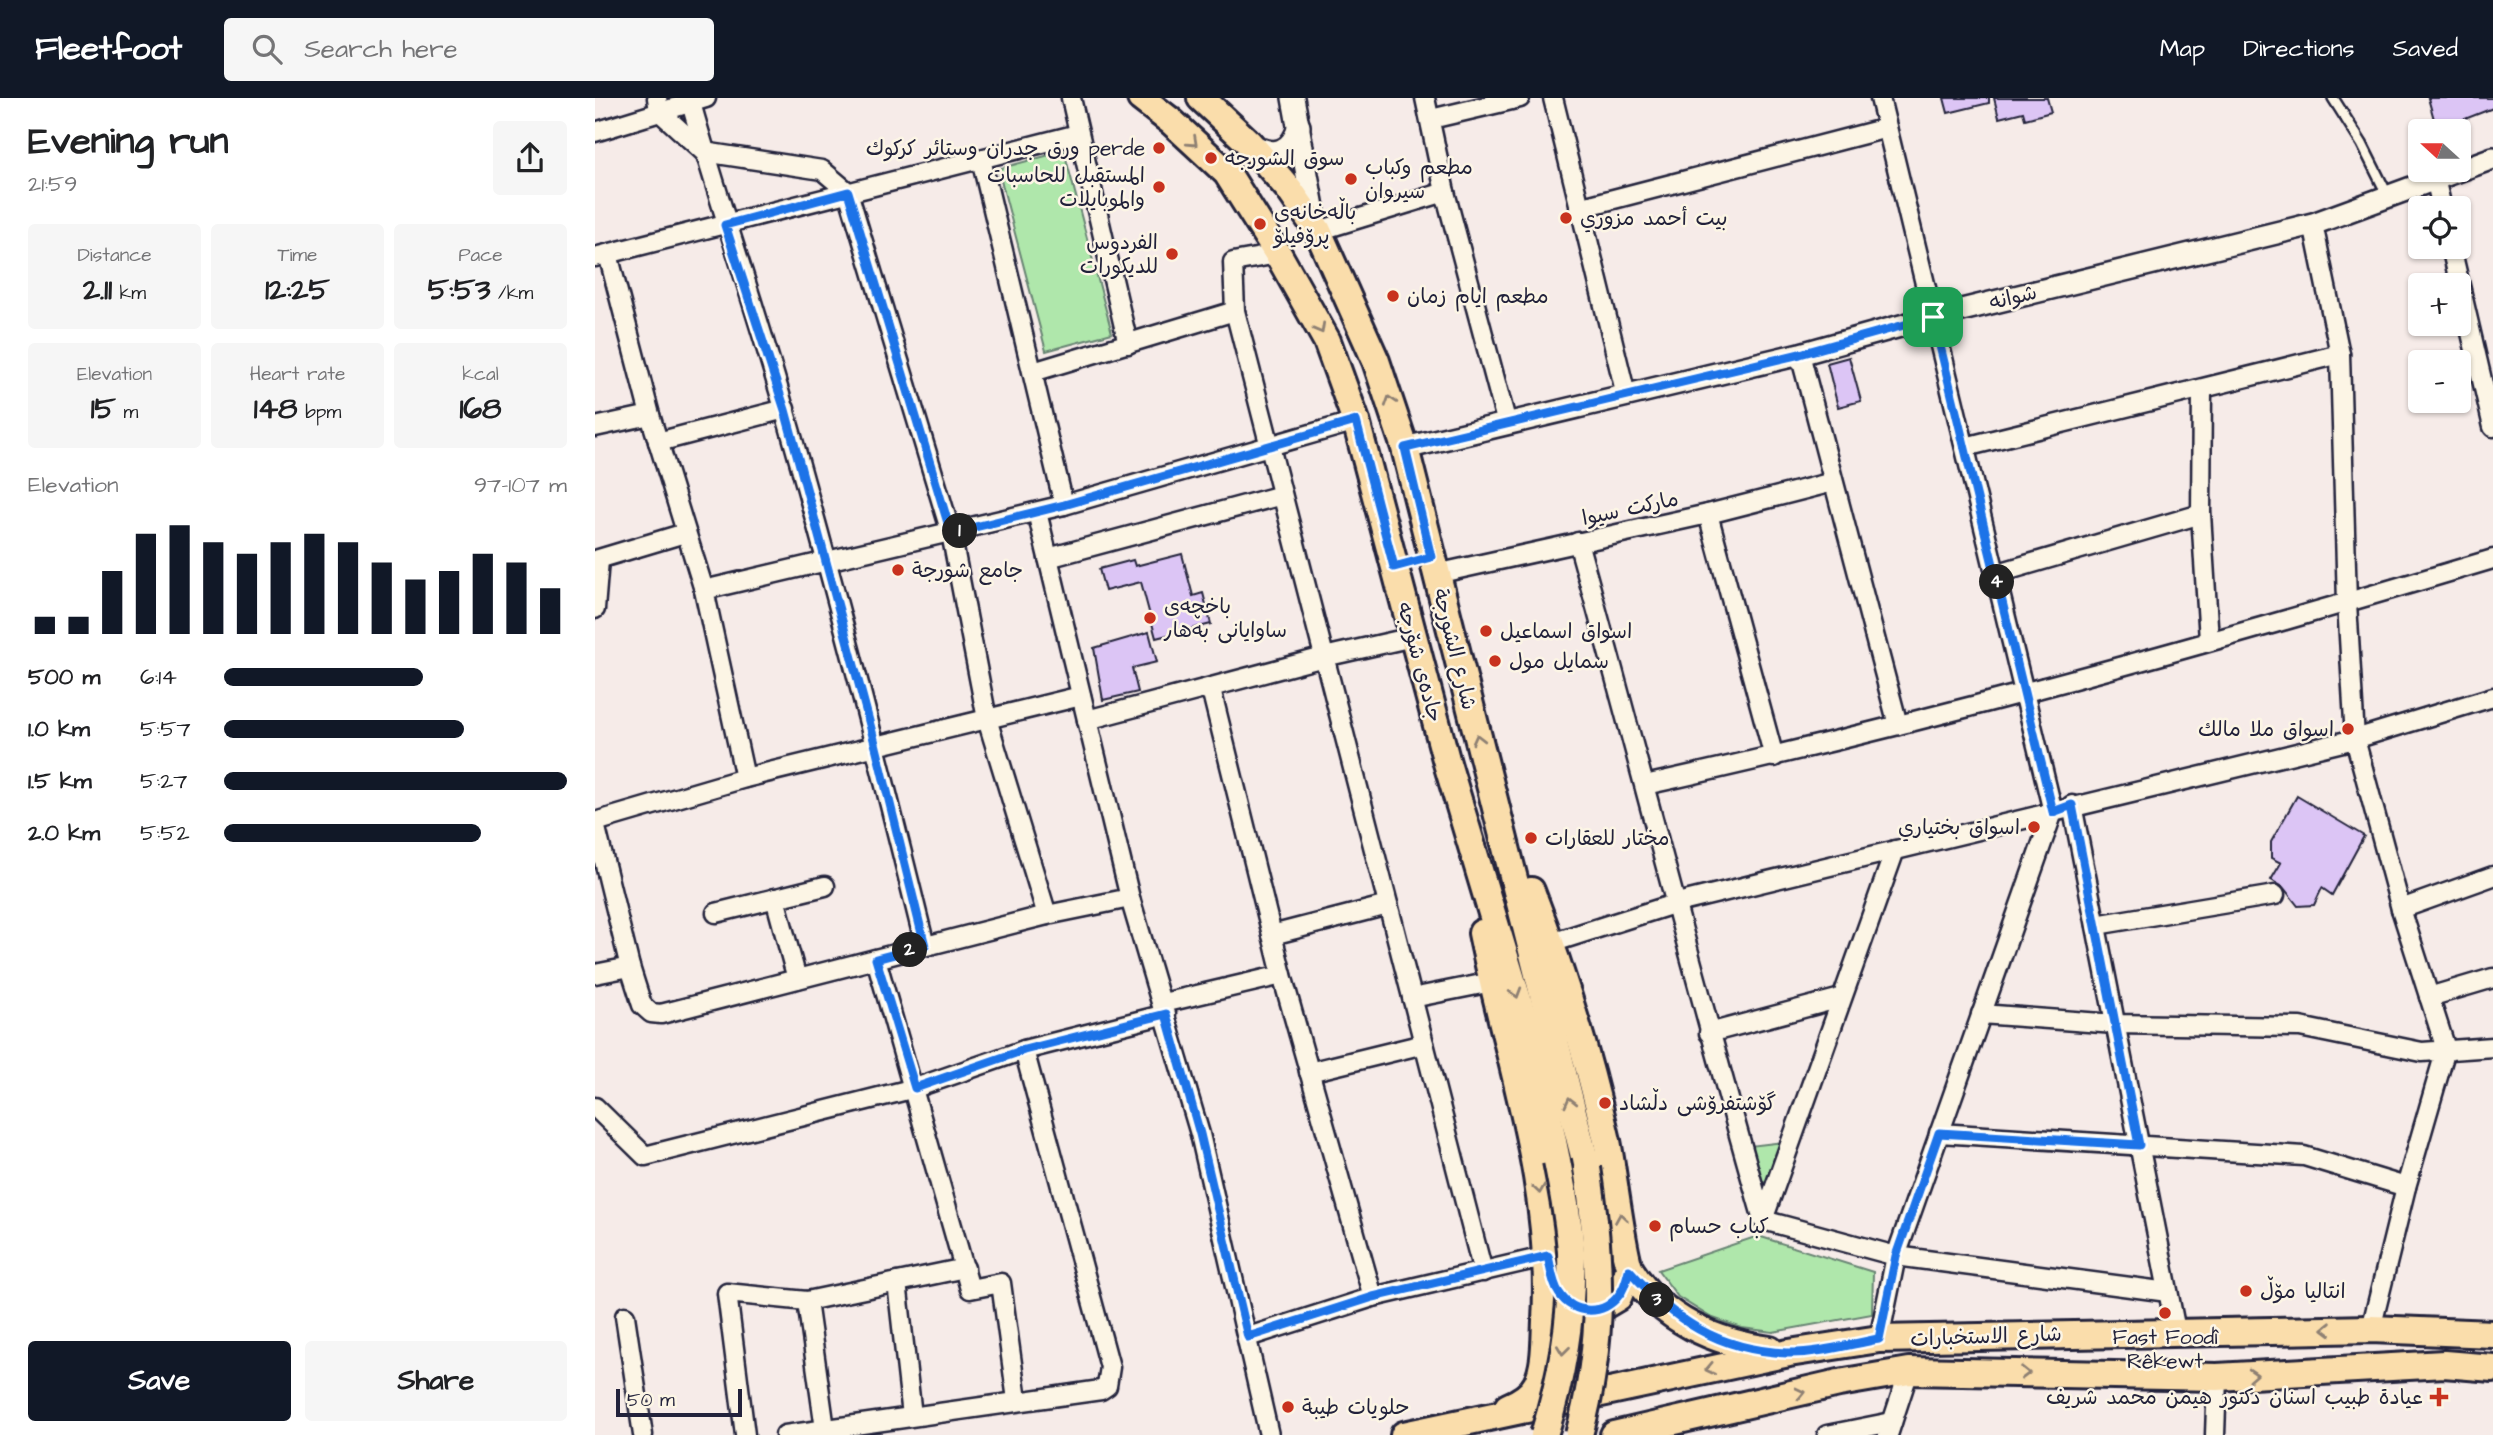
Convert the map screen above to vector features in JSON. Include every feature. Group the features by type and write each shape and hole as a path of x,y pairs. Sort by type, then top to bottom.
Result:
{"main road":[{"name":"جادەی شۆرجە","path":"1141,98 1172,122 1227,173 1278,254 1327,341 1356,421 1447,763 1538,1067 1557,1161 1570,1252 1569,1304 1561,1366 1544,1435"},
{"name":"شارع الشورجة","path":"1201,98 1249,142 1289,189 1318,231 1376,361 1405,448 1587,1168 1598,1238 1600,1292 1597,1349 1579,1435"},
{"path":"1394,567 1434,565"},
{"path":"1447,763 1492,982 1532,1136 1548,1256 1559,1294 1571,1306 1588,1311 1604,1307 1618,1297 1629,1270 1606,1137 1551,943 1486,774"},
{"path":"1482,1417 1517,1403 1536,1386 1546,1333 1548,1256"},
{"path":"1629,1270 1672,1314 1709,1336 1735,1345 1789,1353"},
{"name":"شارع الاستخبارات","path":"1403,1435 1789,1353 1879,1339 2371,1329 2445,1329 2493,1334"},
{"path":"2444,1364 2445,1329"},
{"name":"شارع الاستخبارات","path":"1614,1435 1839,1383 1909,1371 2217,1377 2444,1364 2493,1368"},
{"path":"1661,1435 1717,1412"}],"street":[{"path":"1071,98 1128,344"},
{"path":"1293,98 1318,231 1445,192"},
{"path":"1425,98 1445,192 1507,424"},
{"path":"1431,119 1520,98"},
{"path":"1553,98 1626,395"},
{"path":"1879,1339 1896,1256 2053,812 1880,98"},
{"path":"595,132 658,105 698,100 704,152 785,410 876,747 925,946"},
{"path":"658,105 704,152 822,170 848,192 951,533 987,719 1047,915"},
{"path":"1249,142 1264,151 1281,152 1291,145 1300,126"},
{"path":"1579,208 1887,128"},
{"path":"745,778 704,590 601,255 1078,134"},
{"name":"شوانە","path":"2471,166 2493,158"},
{"path":"981,159 1064,505"},
{"name":"شوانە","path":"1405,448 1800,354 1933,317 2313,224 2425,182"},
{"path":"2313,224 2340,354 2347,603 2355,739 2401,909 2446,1049 2406,1187 2371,1329"},
{"path":"1278,254 1233,262 1235,310 1483,1272"},
{"path":"2454,259 2493,426"},
{"path":"1034,372 1235,310"},
{"path":"1800,354 1898,725"},
{"path":"1965,447 2340,354"},
{"path":"2202,390 2201,514 2209,640"},
{"path":"659,442 785,410"},
{"path":"595,428 650,415"},
{"path":"704,590 1037,512 1356,421"},
{"name":"مارکت سیوا","path":"1434,565 1578,542 1708,514 1833,482"},
{"path":"1048,558 1282,495"},
{"path":"1037,512 1130,898 1165,1008 1200,1134 1269,1435"},
{"path":"1708,514 1774,757"},
{"path":"1996,574 2201,514"},
{"path":"595,608 597,560 685,533"},
{"path":"1578,542 1677,903 1709,1033 1763,1220"},
{"path":"1645,785 1774,757 2024,692 2347,603 2493,559"},
{"path":"1087,720 1324,657 1413,637"},
{"path":"1211,689 1282,975 1373,1297"},
{"path":"1080,696 745,778 595,823 630,967 642,1005 651,1013 661,1014 1047,915 1130,898"},
{"path":"1551,943 1677,903 2053,812 2072,805 2355,739 2493,697"},
{"path":"2072,805 2176,1331"},
{"path":"1763,1220 1895,850"},
{"path":"2401,909 2493,876"},
{"path":"716,913 825,886"},
{"path":"2096,925 2275,895"},
{"path":"775,898 797,979"},
{"path":"1272,936 1388,905"},
{"path":"876,959 915,1088 970,1289 1001,1283 1017,1400"},
{"path":"595,974 630,967"},
{"path":"595,1107 645,1156 915,1088 1024,1050 1282,975"},
{"path":"2429,997 2493,978"},
{"path":"1412,999 1492,982"},
{"path":"1709,1033 1841,998"},
{"path":"1981,1014 2115,1024 2300,1027 2422,1052 2493,1046"},
{"path":"1309,1072 1424,1044"},
{"path":"785,1435 825,1429 861,1429 912,1416 1101,1390 1110,1380 1110,1367 1024,1050"},
{"path":"1939,1133 2304,1156 2406,1187"},
{"path":"1763,1220 1896,1256 2168,1292"},
{"path":"1248,1337 1373,1297 1548,1256"},
{"path":"745,1435 727,1293 807,1300 965,1268"},
{"path":"897,1282 912,1416"},
{"path":"807,1300 825,1429"},
{"path":"625,1316 643,1435"},
{"path":"1827,1435 1890,1428 1909,1371"},
{"path":"2215,1435 2217,1377"}],"lane":[{"path":"2333,98 2362,144 2389,197"}],"green space":[{"path":"1064,151 1112,333 1046,351 998,169"},
{"path":"1784,1142 1762,1195 1749,1146"},
{"path":"1758,1236 1873,1272 1872,1314 1773,1332 1742,1328 1710,1317 1678,1297 1658,1270"}],"building":[{"path":"1944,98 1989,98 1989,103 1948,113"},
{"path":"1994,98 2047,98 2051,112 2025,119 2023,112 1999,118"},
{"path":"2428,98 2493,98 2493,108 2465,119 2434,119"},
{"path":"1849,357 1861,401 1838,407 1827,363"},
{"path":"1182,554 1193,596 1203,593 1211,624 1156,638 1141,582 1105,591 1099,569 1133,560 1135,566"},
{"path":"1149,632 1157,662 1132,668 1138,692 1103,700 1094,648"},
{"path":"2297,796 2364,836 2332,895 2322,888 2314,905 2298,906 2283,887 2271,880 2281,863 2271,858 2271,842"}],"place":[{"name":"ورق جدران وستائر كركوك perde","path":"1159,148"},
{"name":"سوق الشورجه","path":"1211,158"},
{"name":"مطعم وكباب سيروان","path":"1351,179"},
{"name":"المستقبل للحاسبات والموبايلات","path":"1159,187"},
{"name":"بيت أحمد مزوري","path":"1566,218"},
{"name":"باڵەخانەی پرۆفیلۆ","path":"1260,224"},
{"name":"الفردوس للديكورات","path":"1172,254"},
{"name":"مطعم ايام زمان","path":"1393,296"},
{"name":"جامع شورجة","path":"898,570"},
{"name":"باخچەی ساوایانی بەهار","path":"1150,618"},
{"name":"اسواق اسماعيل","path":"1486,631"},
{"name":"سمايل مول","path":"1495,661"},
{"name":"اسواق ملا مالك","path":"2348,729"},
{"name":"اسواق بختياري","path":"2034,827"},
{"name":"مختار للعقارات","path":"1531,838"},
{"name":"گۆشتفرۆشی دڵشاد","path":"1605,1103"},
{"name":"كباب حسام","path":"1655,1226"},
{"name":"انتالیا مۆڵ","path":"2246,1291"},
{"name":"Fast Foodî Rêkewt","path":"2165,1313"},
{"name":"عيادة طبيب اسنان دكتور هيمن محمد شريف","path":"2439,1397"},
{"name":"حلويات طيبة","path":"1288,1407"}],"route":[{"path":"848,192 951,533 1064,505 1356,421 1394,567 1431,557 1405,448 1800,354 1933,317 2053,812 2072,805 2139,1145 1939,1133 1896,1256 1879,1339 1789,1353 1735,1345 1709,1336 1672,1314 1629,1270 1623,1290 1612,1303 1596,1310 1579,1309 1571,1306 1559,1294 1548,1256 1373,1297 1248,1337 1200,1134 1166,1014 1024,1050 915,1088 876,959 925,946 876,747 785,410 725,225 848,192"}]}
